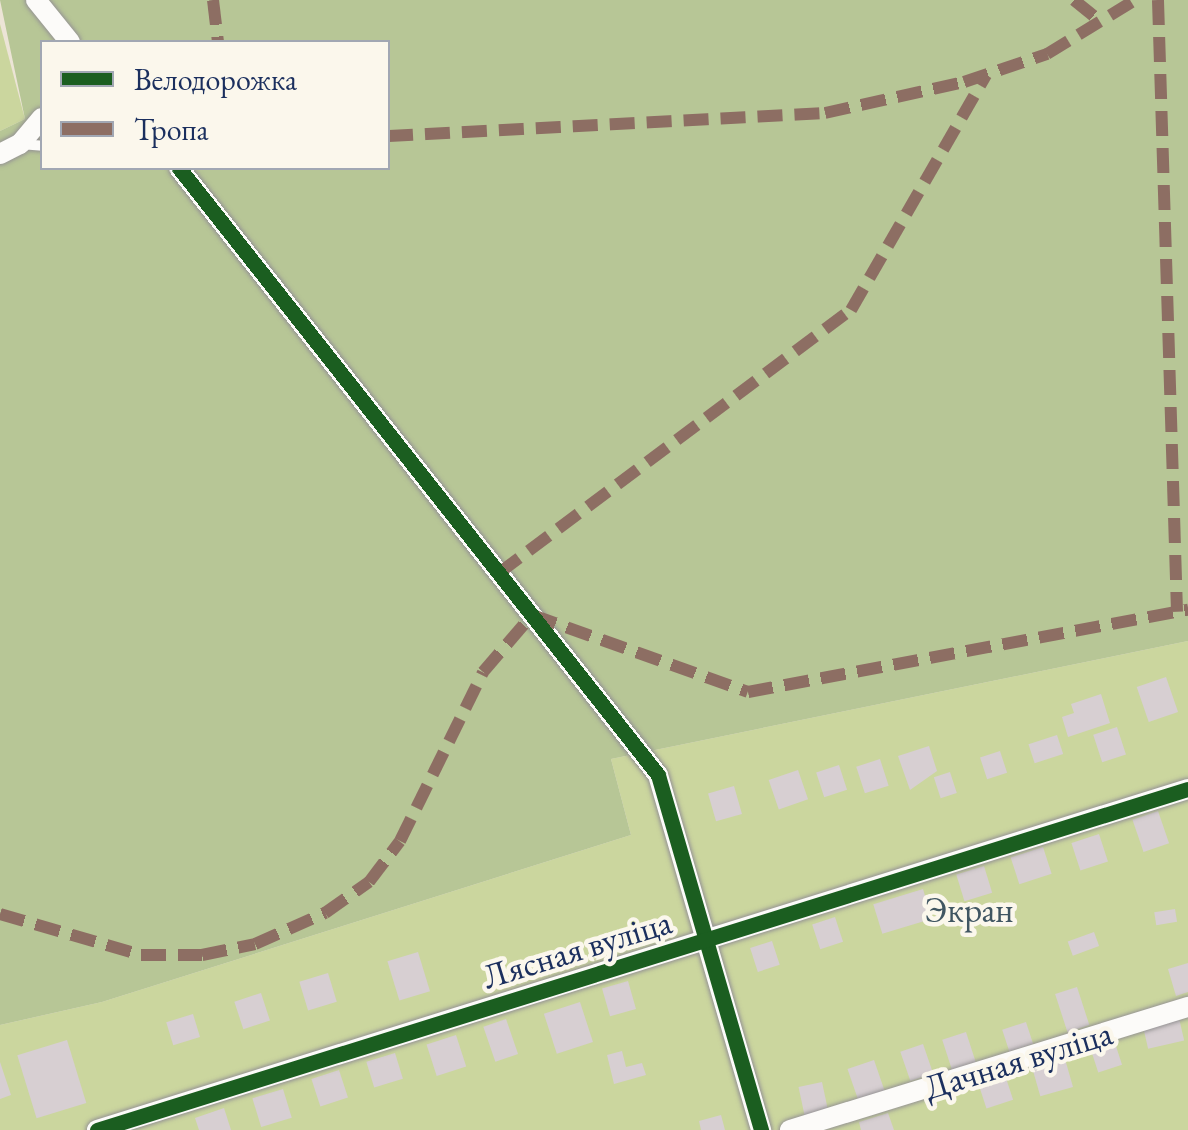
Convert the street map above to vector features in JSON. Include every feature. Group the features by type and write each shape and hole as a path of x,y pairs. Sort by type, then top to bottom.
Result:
{"street":[{"path":"40,7 48,40"},
{"path":"40,7 68,40"},
{"path":"0,154 20,144 40,120"},
{"path":"181,170 658,775 761,1130"},
{"name":"Лясная вуліца","path":"98,1130 1188,789"},
{"name":"Дачная вуліца","path":"790,1130 1188,1007"}],"lane":[{"path":"20,144 40,146"}],"green space":[{"path":"0,0 1188,0 1188,641 611,759 631,835 102,1002 0,1025 0,131 25,119"},
{"path":"0,24 25,119 0,131"},
{"name":"Экран","path":"1188,641 1188,1130 0,1130 0,1025 102,1002 631,835 611,759"}],"building":[{"path":"1166,677 1178,712 1149,722 1137,687"},
{"path":"1101,694 1110,723 1068,737 1062,717 1074,713 1071,704"},
{"path":"1117,727 1126,755 1102,762 1093,735"},
{"path":"1057,735 1063,754 1035,763 1028,744"},
{"path":"929,746 937,771 910,790 898,756"},
{"path":"1000,751 1007,773 987,779 980,757"},
{"path":"880,759 889,786 865,793 856,767"},
{"path":"839,765 847,790 824,797 816,772"},
{"path":"798,770 808,799 779,809 769,780"},
{"path":"950,772 957,793 941,798 934,777"},
{"path":"734,786 742,814 716,821 708,793"},
{"path":"1158,811 1169,843 1144,852 1132,820"},
{"path":"1099,834 1108,862 1080,871 1071,843"},
{"path":"1043,847 1052,874 1019,884 1011,858"},
{"path":"984,866 992,893 964,901 956,874"},
{"path":"923,889 932,919 882,934 873,904"},
{"path":"1175,909 1177,922 1156,925 1154,912"},
{"path":"835,917 843,942 820,949 812,924"},
{"path":"1094,932 1099,946 1073,956 1068,942"},
{"path":"772,941 780,965 758,972 750,948"},
{"path":"418,952 430,991 399,1001 387,961"},
{"path":"1188,963 1188,992 1176,996 1168,969"},
{"path":"328,973 337,1002 308,1010 299,982"},
{"path":"628,981 636,1009 610,1016 602,988"},
{"path":"1077,987 1089,1025 1067,1032 1055,994"},
{"path":"261,993 270,1021 243,1029 234,1002"},
{"path":"580,1002 593,1042 557,1054 544,1014"},
{"path":"193,1014 200,1037 173,1045 166,1022"},
{"path":"1179,1018 1184,1040 1148,1049 1143,1026"},
{"path":"506,1019 518,1054 495,1062 483,1027"},
{"path":"1026,1022 1033,1044 1009,1052 1002,1030"},
{"path":"966,1032 976,1062 952,1070 942,1040"},
{"path":"456,1035 466,1066 437,1076 427,1045"},
{"path":"67,1040 86,1103 37,1118 17,1055"},
{"path":"1114,1040 1122,1065 1098,1072 1090,1048"},
{"path":"923,1044 933,1073 910,1081 900,1052"},
{"path":"622,1051 626,1067 642,1063 646,1075 614,1084 607,1055"},
{"path":"395,1053 403,1079 374,1088 366,1062"},
{"path":"1065,1059 1073,1087 1040,1096 1032,1068"},
{"path":"874,1060 886,1095 860,1104 848,1069"},
{"path":"0,1062 11,1095 0,1099"},
{"path":"339,1070 348,1098 320,1107 311,1079"},
{"path":"1006,1078 1013,1100 986,1109 979,1087"},
{"path":"822,1082 828,1111 805,1116 799,1087"},
{"path":"283,1089 292,1118 261,1127 252,1098"},
{"path":"224,1108 231,1130 199,1130 195,1118"},
{"path":"888,1113 894,1130 861,1130 859,1122"},
{"path":"721,1115 725,1130 701,1130 699,1121"}],"marked path":[{"path":"213,0 218,40"},
{"path":"1074,0 1100,21"},
{"path":"390,136 825,113 964,82 1047,54 1135,0"},
{"path":"1158,0 1177,612"},
{"path":"499,573 851,310 986,75"},
{"path":"0,914 141,955 202,955 255,944 325,913 369,882 400,841 483,672 532,615 748,692 1188,610"}],"cycle path":[{"path":"181,170 658,775 761,1130"},
{"path":"97,1130 1188,789"}]}
